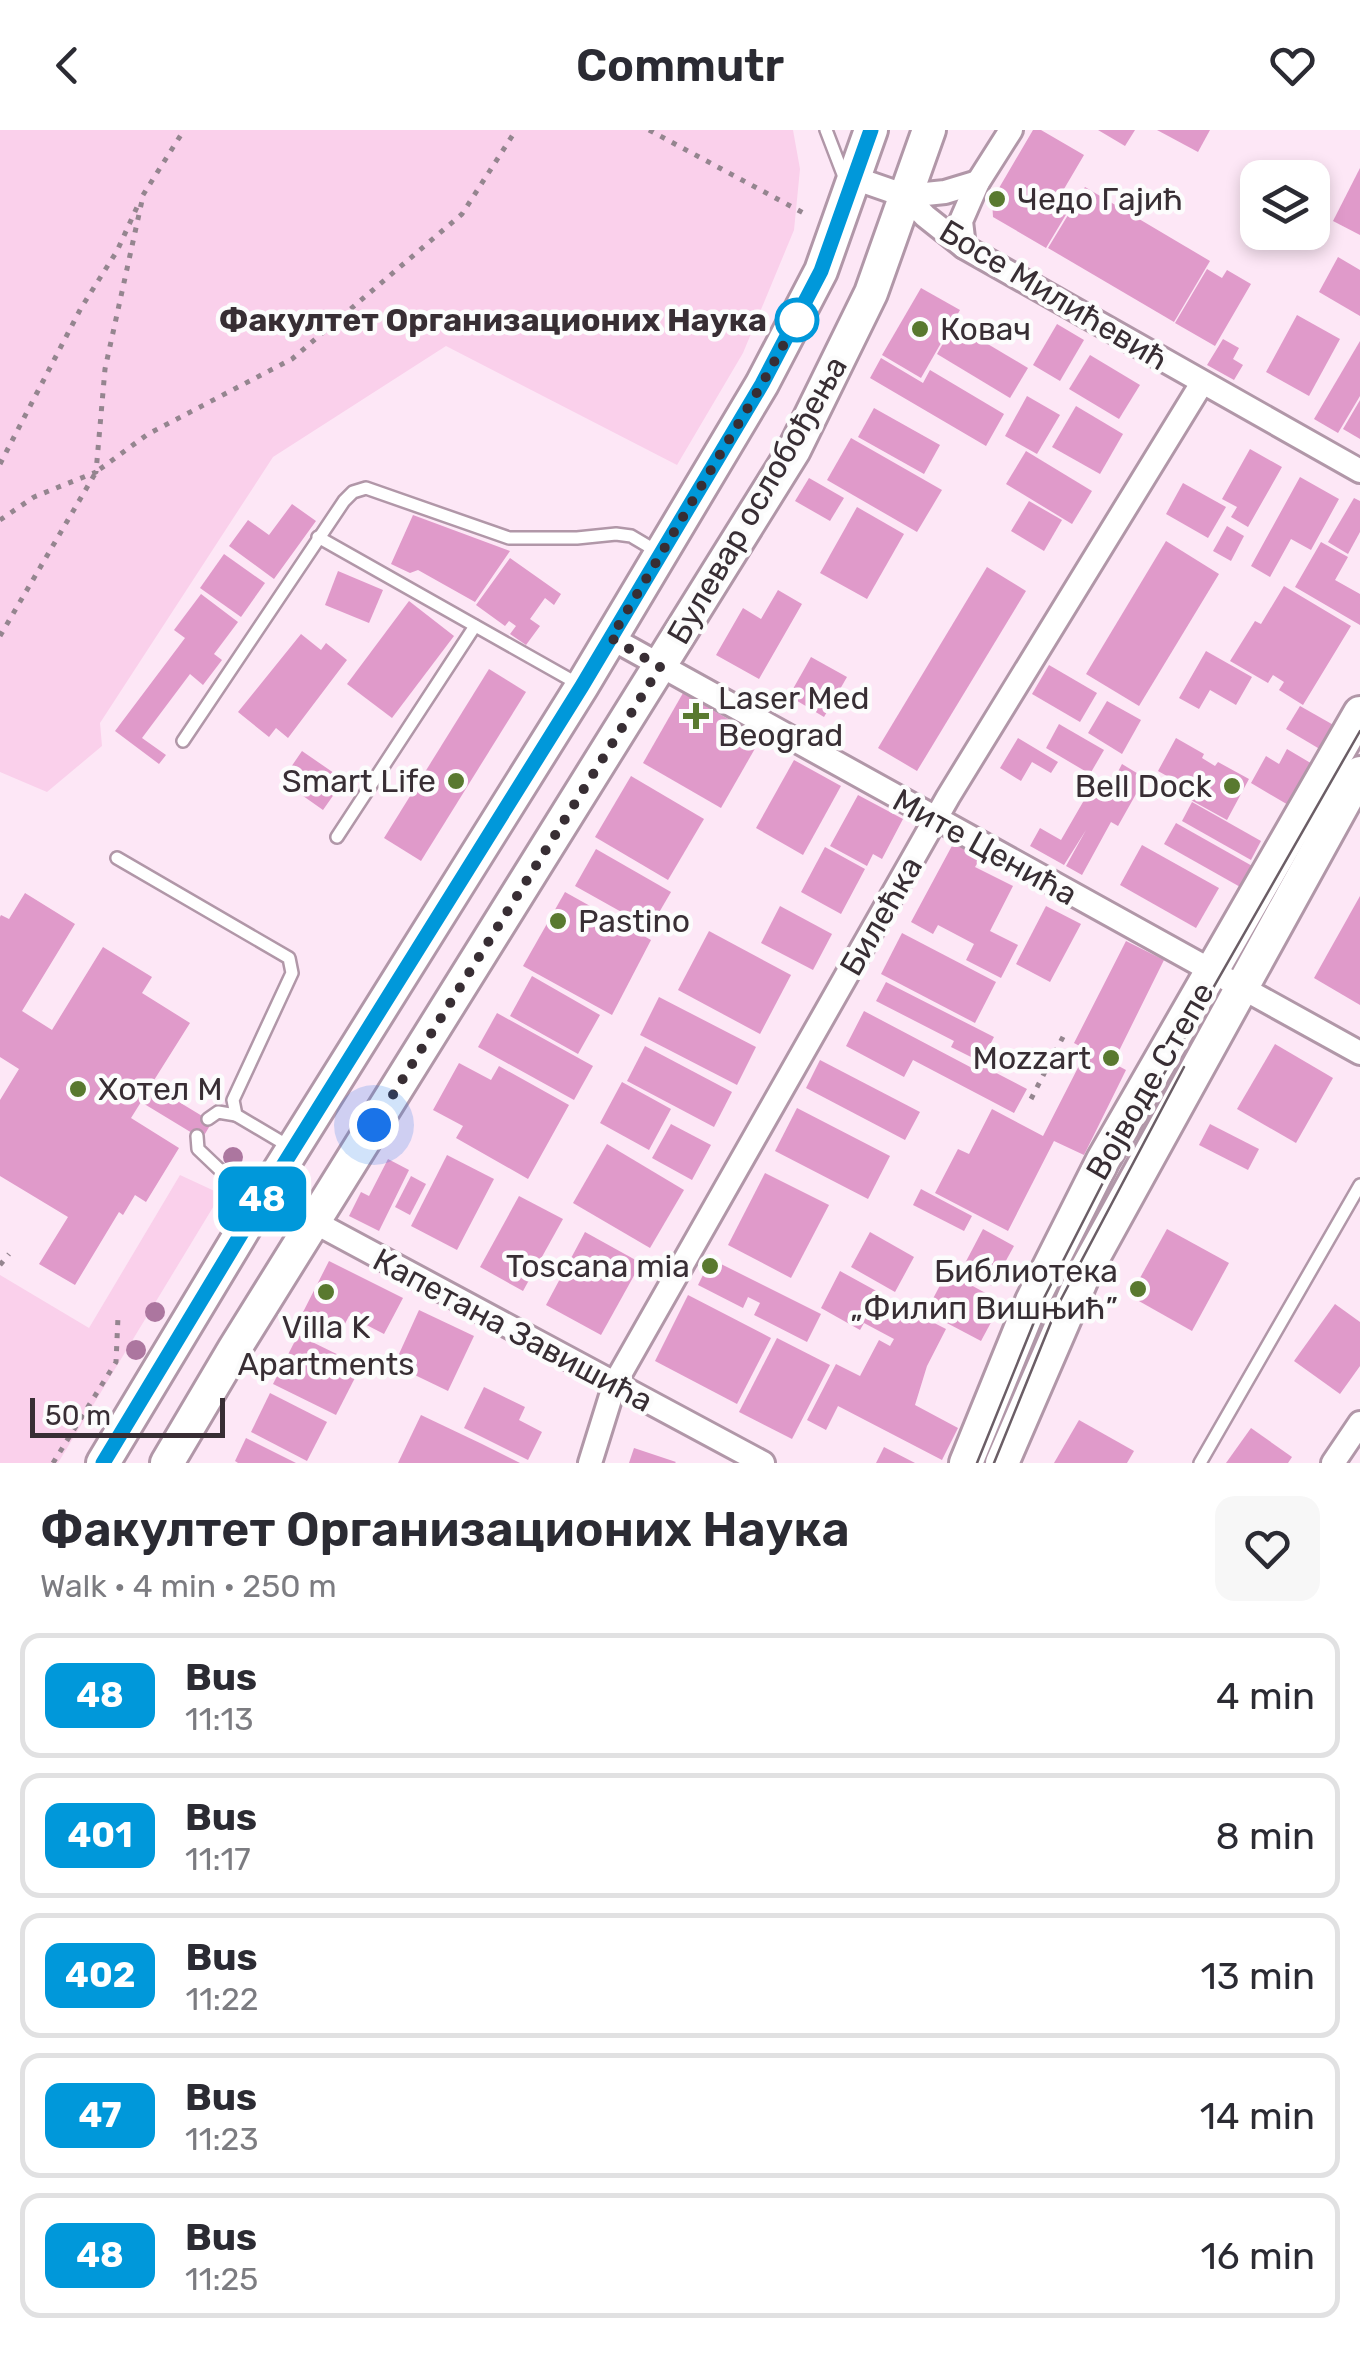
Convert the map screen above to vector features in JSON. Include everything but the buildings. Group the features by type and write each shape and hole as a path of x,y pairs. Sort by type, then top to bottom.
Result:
{"main road":[{"name":"Булевар ослобођења","path":"103,1463 264,1196 582,686 800,315 821,271 871,130"},
{"name":"Булевар ослобођења","path":"167,1463 312,1223 794,450 863,310 929,130"},
{"name":"Војводе Степе","path":"1002,1463 1084,1274 1360,713"},
{"name":"Војводе Степе","path":"966,1463 1032,1301 1103,1160 1360,773"}],"street":[{"path":"964,247 961,220 978,182 1012,130"},
{"path":"906,196 946,192 978,182"},
{"name":"Босе Милићевић","path":"852,184 906,196 964,247 1360,472"},
{"name":"Билећка","path":"590,1463 615,1382 935,820 1202,383"},
{"name":"Мите Ценића","path":"611,638 1360,1053"},
{"name":"Капетана Завишића","path":"264,1196 763,1463"},
{"path":"1333,1463 1360,1423"}],"lane":[{"path":"826,130 852,184"},
{"path":"183,741 352,492 366,488 509,538 616,534 632,536 662,554"},
{"path":"318,537 582,686"},
{"path":"337,837 475,626"},
{"path":"117,858 289,958 292,973 233,1100 236,1115"},
{"path":"208,1119 218,1112 236,1115 294,1149"},
{"path":"197,1136 195,1142 201,1154 264,1196"},
{"path":"1200,1463 1360,1185"}],"path":[{"path":"0,464 80,308 117,252 142,196 184,130"},
{"path":"1,518 34,497 96,472 148,434 292,359 462,214 516,130"},
{"path":"648,130 819,222"},
{"path":"0,636 96,472 105,370 142,196"},
{"path":"1031,1099 1066,1033"},
{"path":"0,1265 10,1254"},
{"path":"53,1463 116,1362 118,1316"}],"shaded area":[{"path":"0,130 793,130 800,169 794,230 743,353 677,465 446,346 273,457 100,723 102,746 47,792 0,772"},
{"path":"180,1175 221,1194 58,1463 0,1463 0,1275 89,1328"}],"tram line":[{"path":"977,1463 1043,1300 1113,1163 1360,731"},
{"path":"994,1463 1058,1305 1184,1067"}],"bus line":[{"name":"48","path":"103,1463 264,1196 582,686 762,384 821,271 871,130"}],"place":[{"name":"Чедо Гајић","path":"997,199"},
{"name":"Факултет Организационих Наука","path":"797,320"},
{"name":"Ковач","path":"920,329"},
{"name":"Laser Med Beograd","path":"696,716"},
{"name":"Smart Life","path":"456,781"},
{"name":"Bell Dock","path":"1232,786"},
{"name":"Pastino","path":"558,921"},
{"name":"Mozzart","path":"1111,1058"},
{"name":"Хотел М","path":"78,1089"},
{"name":"Toscana mia","path":"710,1266"},
{"name":"Библиотека „Филип Вишњић”","path":"1138,1289"},
{"name":"Villa K Apartments","path":"326,1292"}],"route":[{"path":"374,1125 660,667 611,638 800,315 797,320"}]}
